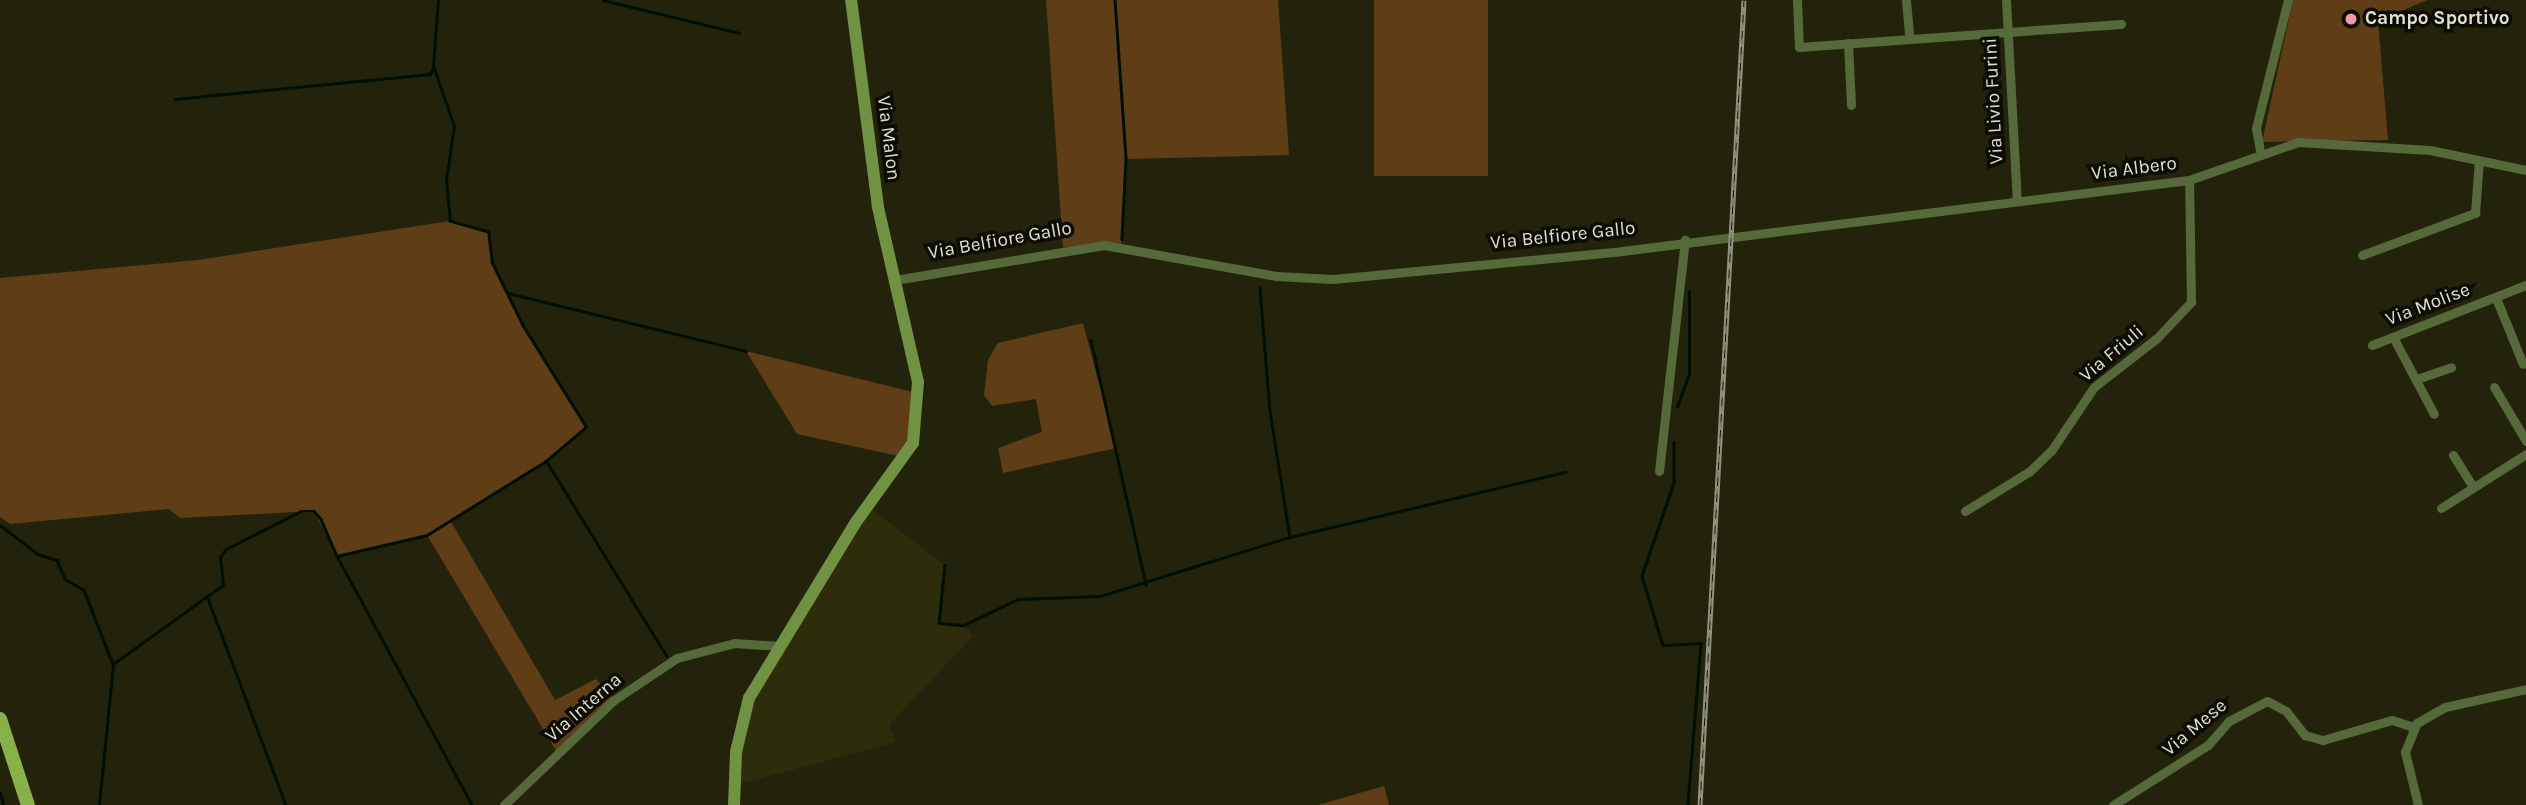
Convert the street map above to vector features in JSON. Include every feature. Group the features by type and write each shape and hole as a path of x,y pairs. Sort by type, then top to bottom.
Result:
{"main road":[{"path":"0,719 28,805"}],"street":[{"name":"Via Malon","path":"851,0 878,207 895,280"},
{"path":"1797,0 1800,47 2122,24"},
{"path":"1906,0 1909,38"},
{"name":"Via Livio Furini","path":"2006,0 2017,200"},
{"path":"2260,150 2256,128 2288,0"},
{"path":"1848,43 1851,105"},
{"name":"Via Albero","path":"1738,232 2189,180 2260,150 2326,141 2479,160 2526,170"},
{"path":"2362,255 2475,213 2479,160"},
{"name":"Via Friuli","path":"1965,511 2037,465 2094,387 2157,338 2190,302 2189,180"},
{"name":"Via Belfiore Gallo","path":"895,280 1063,247 1121,246 1276,276 1333,279 1738,232"},
{"path":"1659,471 1685,239"},
{"path":"734,805 736,752 750,698 780,646 913,443 918,382 895,280"},
{"name":"Via Molise","path":"2372,345 2526,285"},
{"name":"Via Molise","path":"2496,298 2523,363"},
{"path":"2393,337 2434,414"},
{"path":"2417,380 2451,367"},
{"path":"2494,387 2526,441"},
{"path":"2441,508 2526,454"},
{"path":"2453,455 2473,487"},
{"name":"Via Interna","path":"504,805 614,700 677,658 734,643 780,646"},
{"path":"2418,805 2406,758 2414,727 2439,709 2526,689"},
{"name":"Via Mese","path":"2113,805 2208,745 2229,720 2267,701 2286,711 2305,735 2323,740 2392,720 2414,727"}],"shaded area":[{"path":"1046,0 1278,0 1289,155 1127,159 1121,246 1063,247"},
{"path":"1374,0 1488,0 1488,176 1374,176"},
{"path":"2293,0 2427,0 2378,21 2388,140 2262,142"},
{"path":"450,221 488,232 492,263 523,326 586,427 546,461 450,520 555,700 596,679 614,700 558,754 427,535 337,556 314,511 180,518 169,509 10,524 0,517 0,278 198,260"},
{"path":"1083,323 1116,448 1003,473 998,448 1042,432 1036,399 992,406 984,395 988,360 998,343"},
{"path":"746,351 917,393 913,443 903,457 797,434"},
{"path":"867,506 945,565 939,622 964,625 973,636 889,725 896,742 735,785 749,698"},
{"path":"1384,786 1389,805 1318,805"}],"waterway":[{"path":"99,805 113,664 223,585 220,557 226,549 301,511 314,511 321,519 337,556 427,535 546,461 586,427 523,326 492,263 488,232 450,221 446,181 454,126 433,66 438,0"},
{"path":"603,0 739,33"},
{"path":"1115,0 1126,159 1122,239"},
{"path":"175,99 430,74 433,68"},
{"path":"1260,288 1270,411 1290,537"},
{"path":"1677,407 1689,374 1689,292"},
{"path":"508,293 746,351"},
{"path":"1091,340 1146,585"},
{"path":"1674,442 1674,483 1642,576 1663,645 1701,643 1688,805"},
{"path":"547,462 667,656"},
{"path":"945,565 939,623 964,625 1018,599 1100,596 1290,537 1565,472"},
{"path":"0,525 38,554 57,560 65,579 84,590 113,664"},
{"path":"337,556 472,805"},
{"path":"207,596 286,805"},
{"path":"0,792 4,805"}],"railway":[{"path":"1700,805 1744,0"}],"place":[{"name":"Campo Sportivo","path":"2351,19"}]}
